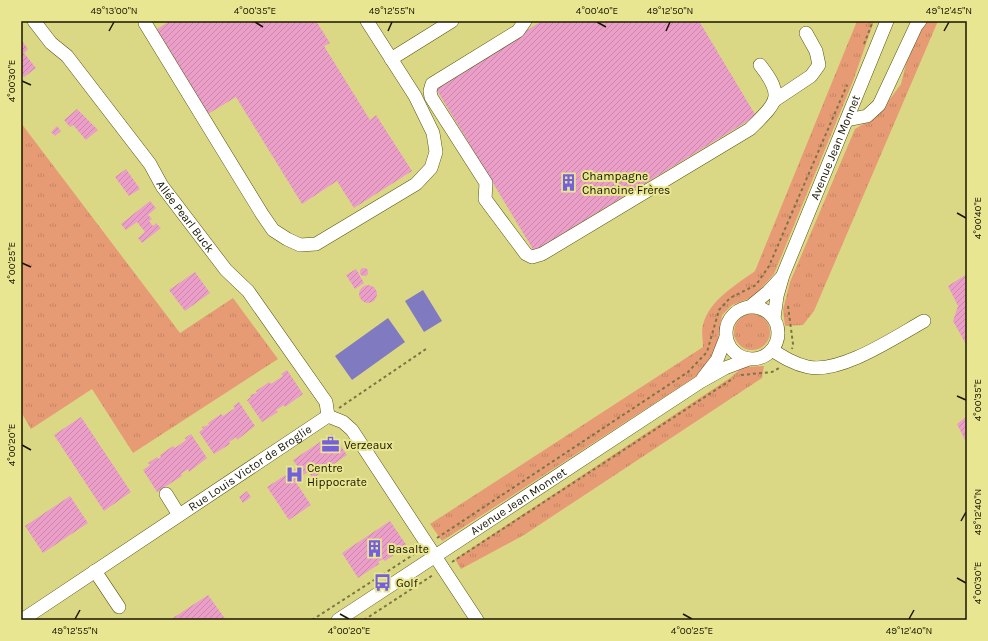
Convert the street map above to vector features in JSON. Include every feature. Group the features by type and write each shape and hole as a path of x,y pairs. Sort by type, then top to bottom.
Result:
{"street":[{"name":"Allée Pearl Buck","path":"34,21 51,43 67,56 150,164 162,186 226,270 248,291 326,402 328,416"},
{"path":"146,22 273,230 300,245 316,244 416,184 431,168 436,152 433,133 415,96 367,21"},
{"path":"391,59 452,21"},
{"path":"525,21 518,30 432,84 430,91 431,97 486,183 485,199 526,254 532,257 542,254 750,129 767,112 775,100 811,76 819,65 816,51 806,33"},
{"name":"Avenue Jean Monnet","path":"774,318 777,296 783,275 887,21"},
{"path":"867,70 892,21"},
{"path":"847,120 867,116 879,105 916,26 920,21"},
{"path":"760,65 772,81 776,93 775,100"},
{"name":"Avenue Jean Monnet","path":"751,306 768,292 783,275"},
{"path":"751,306 760,308 768,312 774,318 778,335 772,350 757,358 749,358 734,351 729,345 726,337 726,328 735,313 743,308 751,306"},
{"path":"772,350 793,362 809,367 830,367 876,349 924,321"},
{"name":"Avenue Jean Monnet","path":"700,382 717,360 726,337"},
{"name":"Avenue Jean Monnet","path":"338,620 700,382 725,368 749,358"},
{"name":"Rue Louis Victor de Broglie","path":"22,620 328,416"},
{"path":"328,416 343,422 352,430 477,620"},
{"path":"166,494 180,515"},
{"path":"95,571 119,607"}],"path":[{"path":"862,48 873,21"},
{"path":"312,620 688,372 707,352 719,310 730,298 756,285 769,266 848,82"},
{"path":"328,416 426,349"},
{"path":"364,620 734,378"}],"green space":[{"path":"857,21 874,21 853,81 774,274 753,297 732,305 722,315 717,346 701,373 442,541 430,524 703,347 702,327 711,308 724,294 755,271"},
{"path":"926,21 938,21 814,311 803,325 785,326 783,310 790,282 855,129 879,114 901,84 909,52"},
{"path":"21,123 180,333 233,298 278,359 133,453 92,389 31,429 21,412"},
{"path":"756,314 765,319 769,325 769,339 765,345 756,350 748,350 739,345 735,339 734,328 739,319 745,315"},
{"path":"764,366 762,378 524,535 461,569 455,559 730,378 743,367"}],"shaded area":[{"path":"423,290 442,321 424,332 405,301"},
{"path":"388,318 405,342 352,380 335,356"}],"building":[{"path":"170,21 316,21 330,43 324,46 370,120 376,115 412,171 354,208 337,181 302,204 236,97 208,114 154,31"},
{"name":"Champagne Chanoine Frères","path":"542,21 699,21 756,116 534,251 435,87"},
{"path":"23,42 28,49 24,53 36,68 24,77 21,73 21,44"},
{"path":"77,109 98,130 86,140 73,125 70,127 64,120"},
{"path":"57,126 61,131 55,136 51,132"},
{"path":"126,169 140,189 129,196 115,177"},
{"path":"150,201 156,208 148,215 152,219 149,221 153,226 156,223 161,228 142,243 138,238 145,232 137,222 126,230 121,224"},
{"path":"364,268 367,269 367,275 364,276 361,275 360,272 361,269"},
{"path":"356,269 364,283 355,289 346,275"},
{"path":"195,272 210,293 185,311 169,290"},
{"path":"967,274 967,346 953,321 958,306 948,286"},
{"path":"368,285 374,288 377,294 374,300 368,303 362,300 359,294 362,288"},
{"path":"287,370 303,394 285,407 284,405 276,410 278,412 262,422 247,400 251,397 250,395 257,393 256,391 269,382 271,384 283,376 281,374"},
{"path":"239,402 255,426 237,440 236,437 229,442 230,444 214,454 199,432 203,429 202,427 209,425 208,423 221,414 223,416 235,408 233,406"},
{"path":"967,416 967,444 957,424"},
{"path":"81,417 131,492 104,511 54,435"},
{"path":"191,434 207,458 189,472 188,469 181,474 182,476 157,492 143,470 150,465 148,463 157,457 159,459 161,457 160,455 173,446 175,448 186,440 185,438"},
{"name":"Centre Hippocrate","path":"332,434 347,455 313,478 308,472 295,481 311,505 289,520 267,487 298,467 293,460"},
{"path":"247,491 251,497 243,503 239,497"},
{"path":"70,496 88,523 43,553 25,526"},
{"name":"Basalte","path":"390,521 407,546 385,561 383,559 378,562 379,564 358,578 342,553"},
{"path":"208,595 226,620 170,620 179,614"}],"place":[{"name":"Champagne Chanoine Frères","path":"569,183"},
{"name":"Verzeaux","path":"331,445"},
{"name":"Centre Hippocrate","path":"294,475"},
{"name":"Basalte","path":"375,549"},
{"name":"Golf","path":"383,583"}]}
